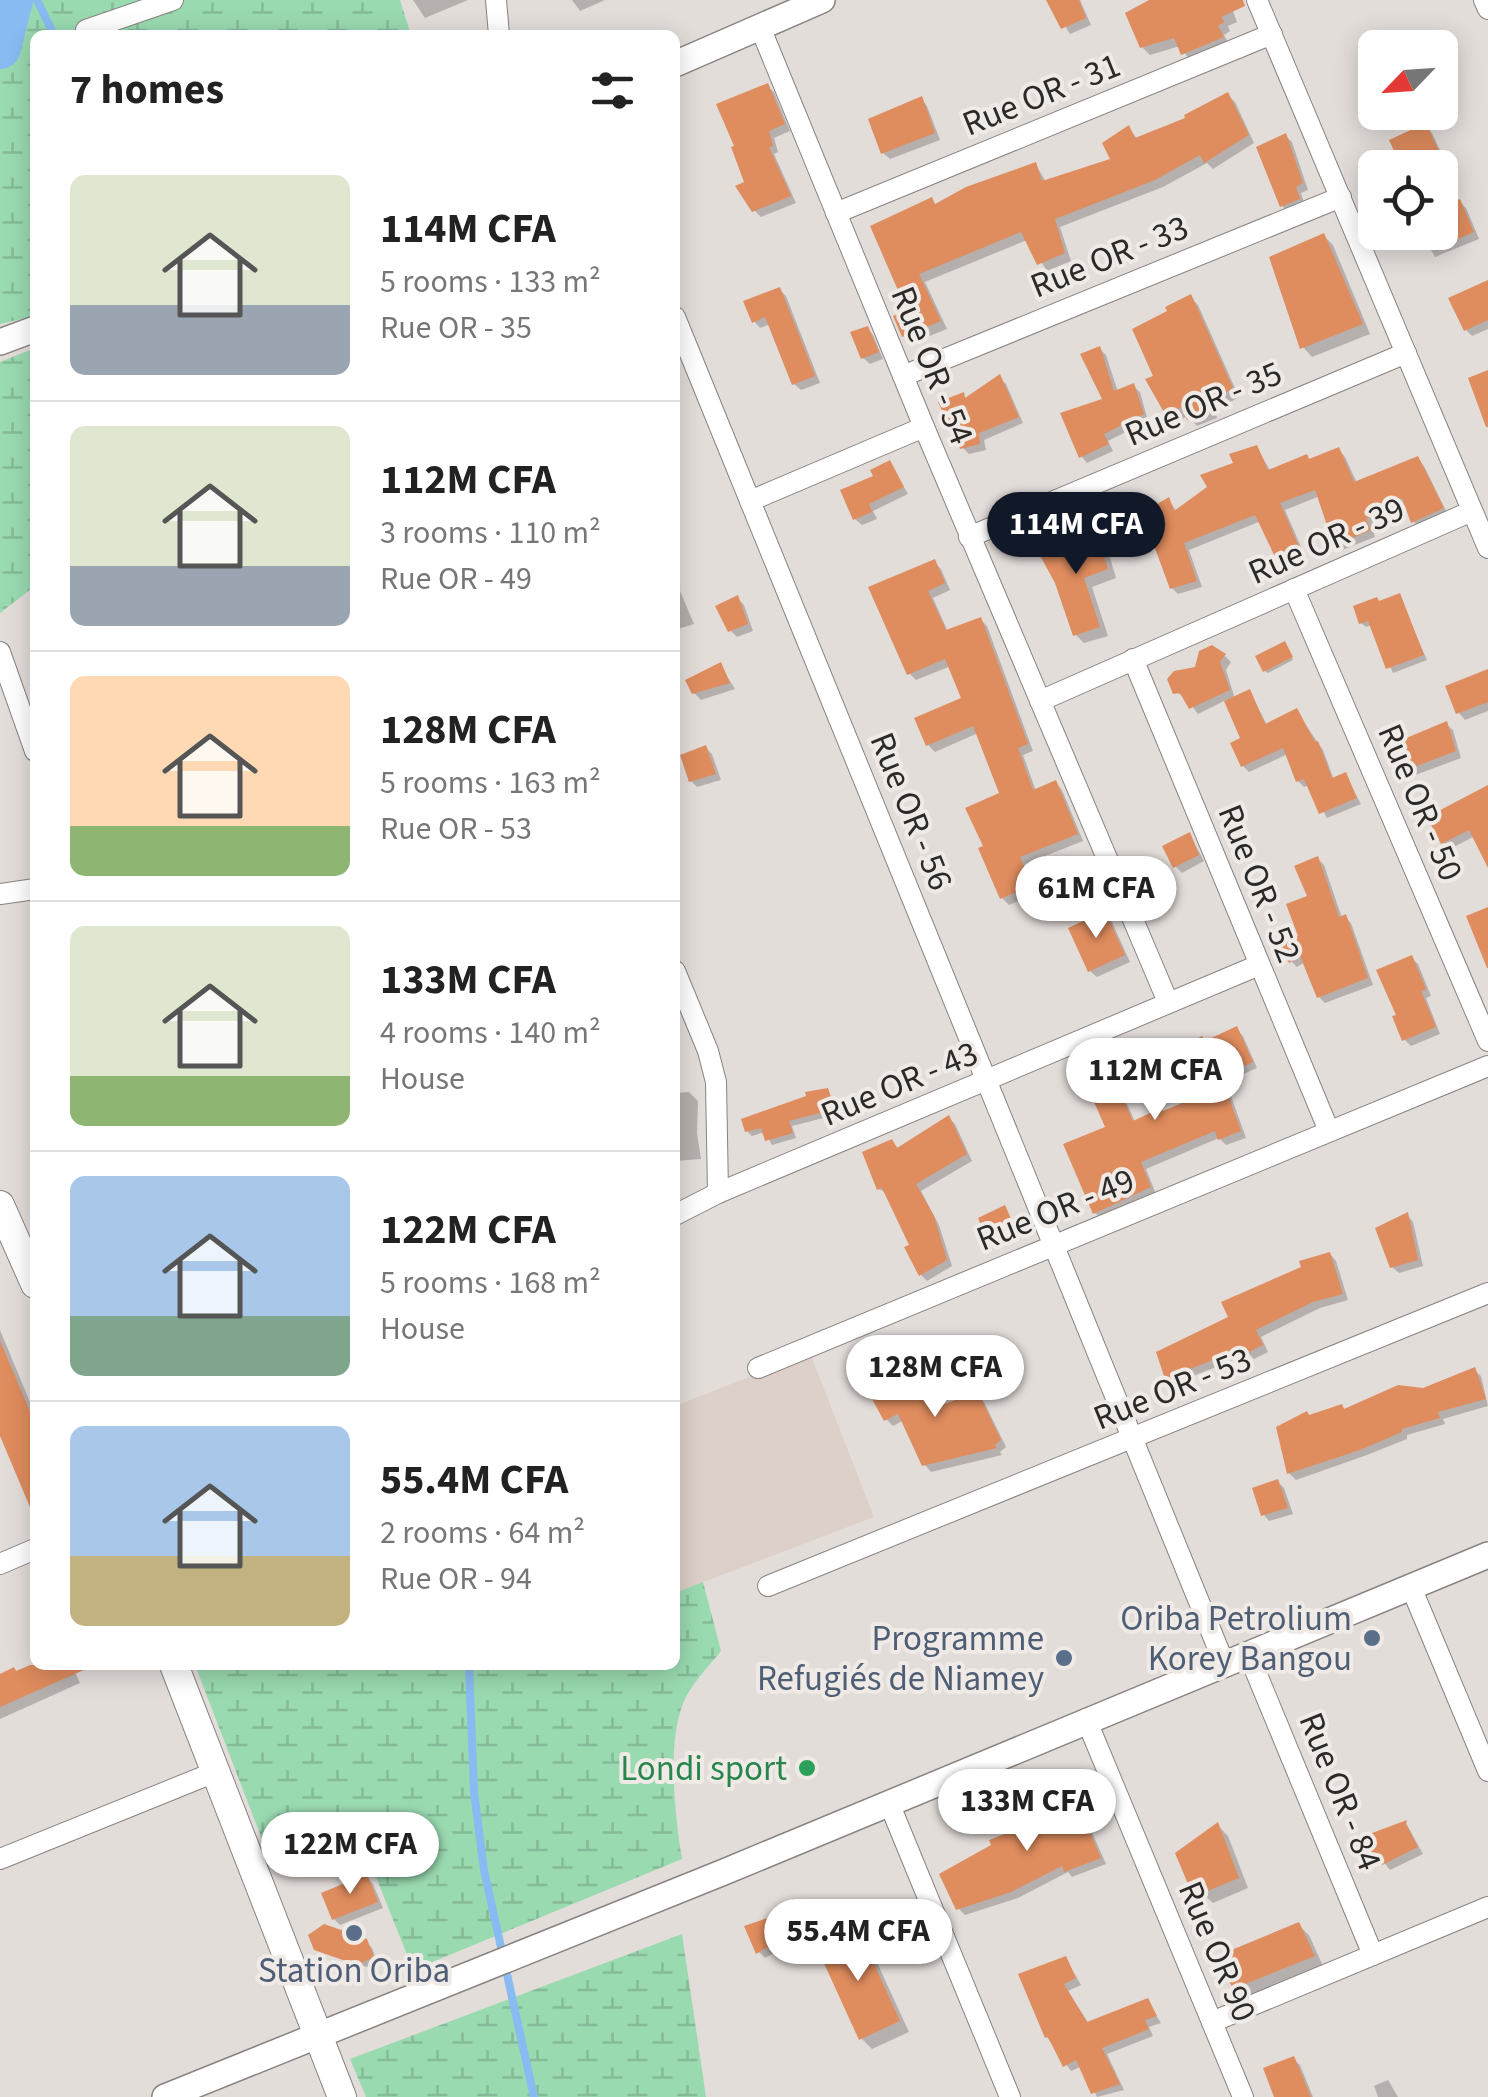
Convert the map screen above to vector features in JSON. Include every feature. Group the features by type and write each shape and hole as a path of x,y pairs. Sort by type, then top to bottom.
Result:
{"main road":[{"path":"0,1205 30,1273"},
{"path":"176,1670 342,2097"}],"street":[{"path":"86,30 173,0"},
{"path":"496,0 499,30"},
{"path":"1257,0 1480,520 1488,548"},
{"path":"1484,0 1488,9"},
{"path":"680,62 806,3"},
{"name":"Rue OR - 54","path":"760,27 969,536 1168,1002"},
{"name":"Rue OR - 31","path":"836,213 1272,34"},
{"name":"Rue OR - 33","path":"903,376 1340,197"},
{"name":"Rue OR - 56","path":"680,330 1133,1439 1236,1658"},
{"path":"0,342 30,331"},
{"name":"Rue OR - 35","path":"969,536 1406,353"},
{"path":"750,501 924,428"},
{"name":"Rue OR - 39","path":"1040,700 1294,589 1480,520"},
{"name":"Rue OR - 50","path":"1294,589 1488,1041"},
{"path":"0,652 30,737"},
{"name":"Rue OR - 52","path":"1133,658 1330,1131"},
{"path":"0,894 30,889"},
{"name":"Rue OR - 43","path":"680,1212 718,1193 1259,966"},
{"path":"680,983 708,1051 716,1082 718,1193"},
{"name":"Rue OR - 49","path":"758,1368 1488,1066"},
{"name":"Rue OR - 53","path":"768,1586 1488,1293"},
{"path":"0,1564 30,1552"},
{"path":"165,2097 1488,1555"},
{"path":"1410,1587 1488,1771"},
{"name":"Rue OR - 84","path":"1236,1658 1373,1955"},
{"name":"Rue OR 90","path":"1086,1720 1244,2097"},
{"path":"0,1858 214,1772"},
{"path":"889,1803 1010,2097"},
{"path":"1212,2022 1488,1907"}],"shaded area":[{"path":"810,1353 874,1517 680,1591 680,1404"}],"green space":[{"path":"0,0 400,0 409,30 30,30 30,317 0,324"},
{"path":"30,350 30,590 0,613 0,362"},
{"path":"703,1582 721,1651 687,1695 676,1731 675,1798 682,1859 413,1970 353,1819 268,1855 197,1670 680,1670 680,1591"},
{"path":"682,1934 706,2097 366,2097 350,2059"}],"building":[{"path":"1046,0 1079,0 1086,18 1061,29"},
{"path":"1149,0 1243,0 1245,6 1221,17 1224,22 1218,26 1224,37 1181,55 1174,38 1140,48 1125,13"},
{"path":"768,83 785,124 769,131 773,146 769,147 791,196 752,212 735,186 744,182 716,104"},
{"path":"1228,92 1249,135 1204,163 1200,155 1155,180 1055,219 1065,253 1037,265 1021,232 919,274 941,321 902,337 893,316 907,311 870,226 932,197 935,204 966,187 1036,162 1042,181 1110,159 1102,143 1129,125 1135,138 1185,118 1184,115"},
{"path":"922,96 935,133 881,154 868,119"},
{"path":"1411,130 1429,130 1438,150 1394,150 1389,140"},
{"path":"1286,133 1303,183 1296,187 1300,199 1280,207 1256,147"},
{"path":"1458,200 1474,232 1458,239"},
{"path":"1324,233 1363,324 1300,349 1269,257"},
{"path":"1488,280 1488,320 1464,331 1448,298"},
{"path":"780,287 815,376 792,385 765,317 752,323 743,301"},
{"path":"1191,294 1233,388 1209,403 1210,409 1187,420 1182,407 1166,416 1145,379 1153,376 1132,329"},
{"path":"868,326 879,352 861,359 850,332"},
{"path":"1100,346 1114,391 1134,383 1144,414 1104,434 1109,444 1079,458 1060,413 1102,399 1080,354"},
{"path":"1488,370 1488,427 1486,427 1468,378"},
{"path":"1000,374 1019,417 979,433 980,444 960,449 938,402 964,392 965,398"},
{"path":"1257,445 1268,470 1307,454 1309,459 1339,447 1354,482 1418,456 1444,508 1411,523 1402,498 1366,519 1371,530 1334,546 1315,490 1280,503 1300,549 1276,559 1255,515 1184,543 1197,581 1170,589 1142,513 1169,497 1174,511 1207,487 1200,475 1233,463 1229,454"},
{"path":"890,460 904,487 869,504 872,512 853,520 840,490 873,476 870,470"},
{"path":"1096,529 1108,569 1084,578 1100,627 1073,636 1055,583 1037,550"},
{"path":"935,559 945,583 928,591 946,630 981,617 1028,744 1018,748 1033,790 1056,780 1078,834 1020,857 1032,885 1000,899 978,848 983,846 965,808 999,793 973,726 926,746 914,718 961,698 945,659 907,675 868,587"},
{"path":"1400,593 1424,655 1386,669 1368,621 1359,624 1353,606"},
{"path":"738,595 748,624 728,632 715,606"},
{"path":"1285,641 1293,657 1263,672 1255,656"},
{"path":"1212,645 1226,654 1220,662 1230,690 1189,709 1180,693 1173,694 1167,679 1174,671 1195,667 1199,651"},
{"path":"721,662 730,683 692,694 685,680"},
{"path":"1488,669 1488,702 1456,714 1445,686"},
{"path":"1250,689 1265,724 1297,708 1315,742 1318,741 1332,778 1346,772 1357,798 1319,814 1304,779 1296,782 1283,748 1241,767 1230,743 1240,738 1224,701"},
{"path":"1447,721 1456,751 1401,772 1392,744"},
{"path":"706,745 716,774 689,782 680,755"},
{"path":"1488,785 1488,868 1469,830 1441,844 1427,817"},
{"path":"1190,832 1199,855 1173,868 1162,846"},
{"path":"1318,856 1339,917 1346,914 1368,978 1317,998 1300,956 1289,963 1280,946 1298,936 1286,904 1307,896 1294,866"},
{"path":"1488,907 1488,968 1487,968 1466,916"},
{"path":"1105,911 1125,955 1088,972 1068,928"},
{"path":"1412,955 1436,1027 1402,1041 1392,1016 1396,1015 1376,970"},
{"path":"1237,1026 1253,1062 1221,1076 1241,1131 1218,1140 1215,1131 1141,1162 1151,1187 1093,1214 1063,1144 1105,1127 1084,1079 1109,1067 1133,1121 1161,1108 1163,1111 1201,1095 1178,1049 1202,1036 1205,1041"},
{"path":"828,1088 835,1109 789,1121 793,1133 765,1141 761,1128 745,1132 741,1119 806,1096 805,1092"},
{"path":"949,1115 967,1154 916,1184 934,1216 947,1260 919,1276 904,1247 909,1245 882,1188 877,1190 862,1152 892,1139 897,1148"},
{"path":"1005,1205 1016,1230 989,1244 978,1218"},
{"path":"1408,1212 1418,1260 1390,1268 1375,1228"},
{"path":"1330,1252 1343,1294 1313,1302 1256,1330 1263,1345 1245,1354 1243,1348 1165,1379 1156,1352 1228,1317 1221,1302 1301,1267 1299,1261"},
{"path":"0,1341 30,1411 30,1507 0,1436"},
{"path":"1475,1367 1486,1399 1438,1412 1440,1418 1287,1474 1276,1427 1307,1411 1309,1415 1342,1404 1344,1409 1398,1385 1423,1388"},
{"path":"907,1369 930,1409 978,1392 1001,1440 995,1445 997,1448 922,1466 898,1414 884,1421 865,1386"},
{"path":"1278,1479 1288,1508 1261,1516 1252,1488"},
{"path":"30,1665 30,1670 84,1670 0,1707 0,1674 14,1667 16,1671"},
{"path":"1100,1790 1107,1805 1082,1814 1101,1858 1064,1872 1062,1866 1011,1892 956,1910 939,1874 991,1845 989,1840 1040,1820 1039,1810"},
{"path":"1407,1820 1418,1847 1382,1865 1374,1852 1366,1858 1356,1839"},
{"path":"1218,1822 1239,1878 1200,1894 1197,1879 1188,1884 1175,1853"},
{"path":"367,1874 378,1902 332,1920 321,1893"},
{"path":"776,1915 786,1937 756,1954 744,1926"},
{"path":"1299,1922 1315,1956 1233,1989 1217,1956"},
{"path":"324,1924 367,1939 374,1957 357,1965 314,1950 308,1935"},
{"path":"858,1929 900,2021 859,2040 817,1948"},
{"path":"1066,1956 1076,1978 1064,1984 1087,2022 1148,1998 1157,2016 1145,2020 1149,2029 1102,2048 1120,2084 1091,2094 1076,2060 1063,2067 1048,2037 1045,2038 1018,1974"},
{"path":"1294,2056 1311,2097 1274,2097 1263,2068"}],"waterway":[{"path":"0,48 12,0"},
{"path":"37,0 52,30"},
{"path":"469,1670 474,1792 484,1870 534,2097"}],"place":[{"name":"Oriba Petrolium Korey Bangou","path":"1372,1638"},
{"name":"Programme Refugiés de Niamey","path":"1064,1658"},
{"name":"Londi sport","path":"807,1768"},
{"name":"Station Oriba","path":"354,1933"}]}
